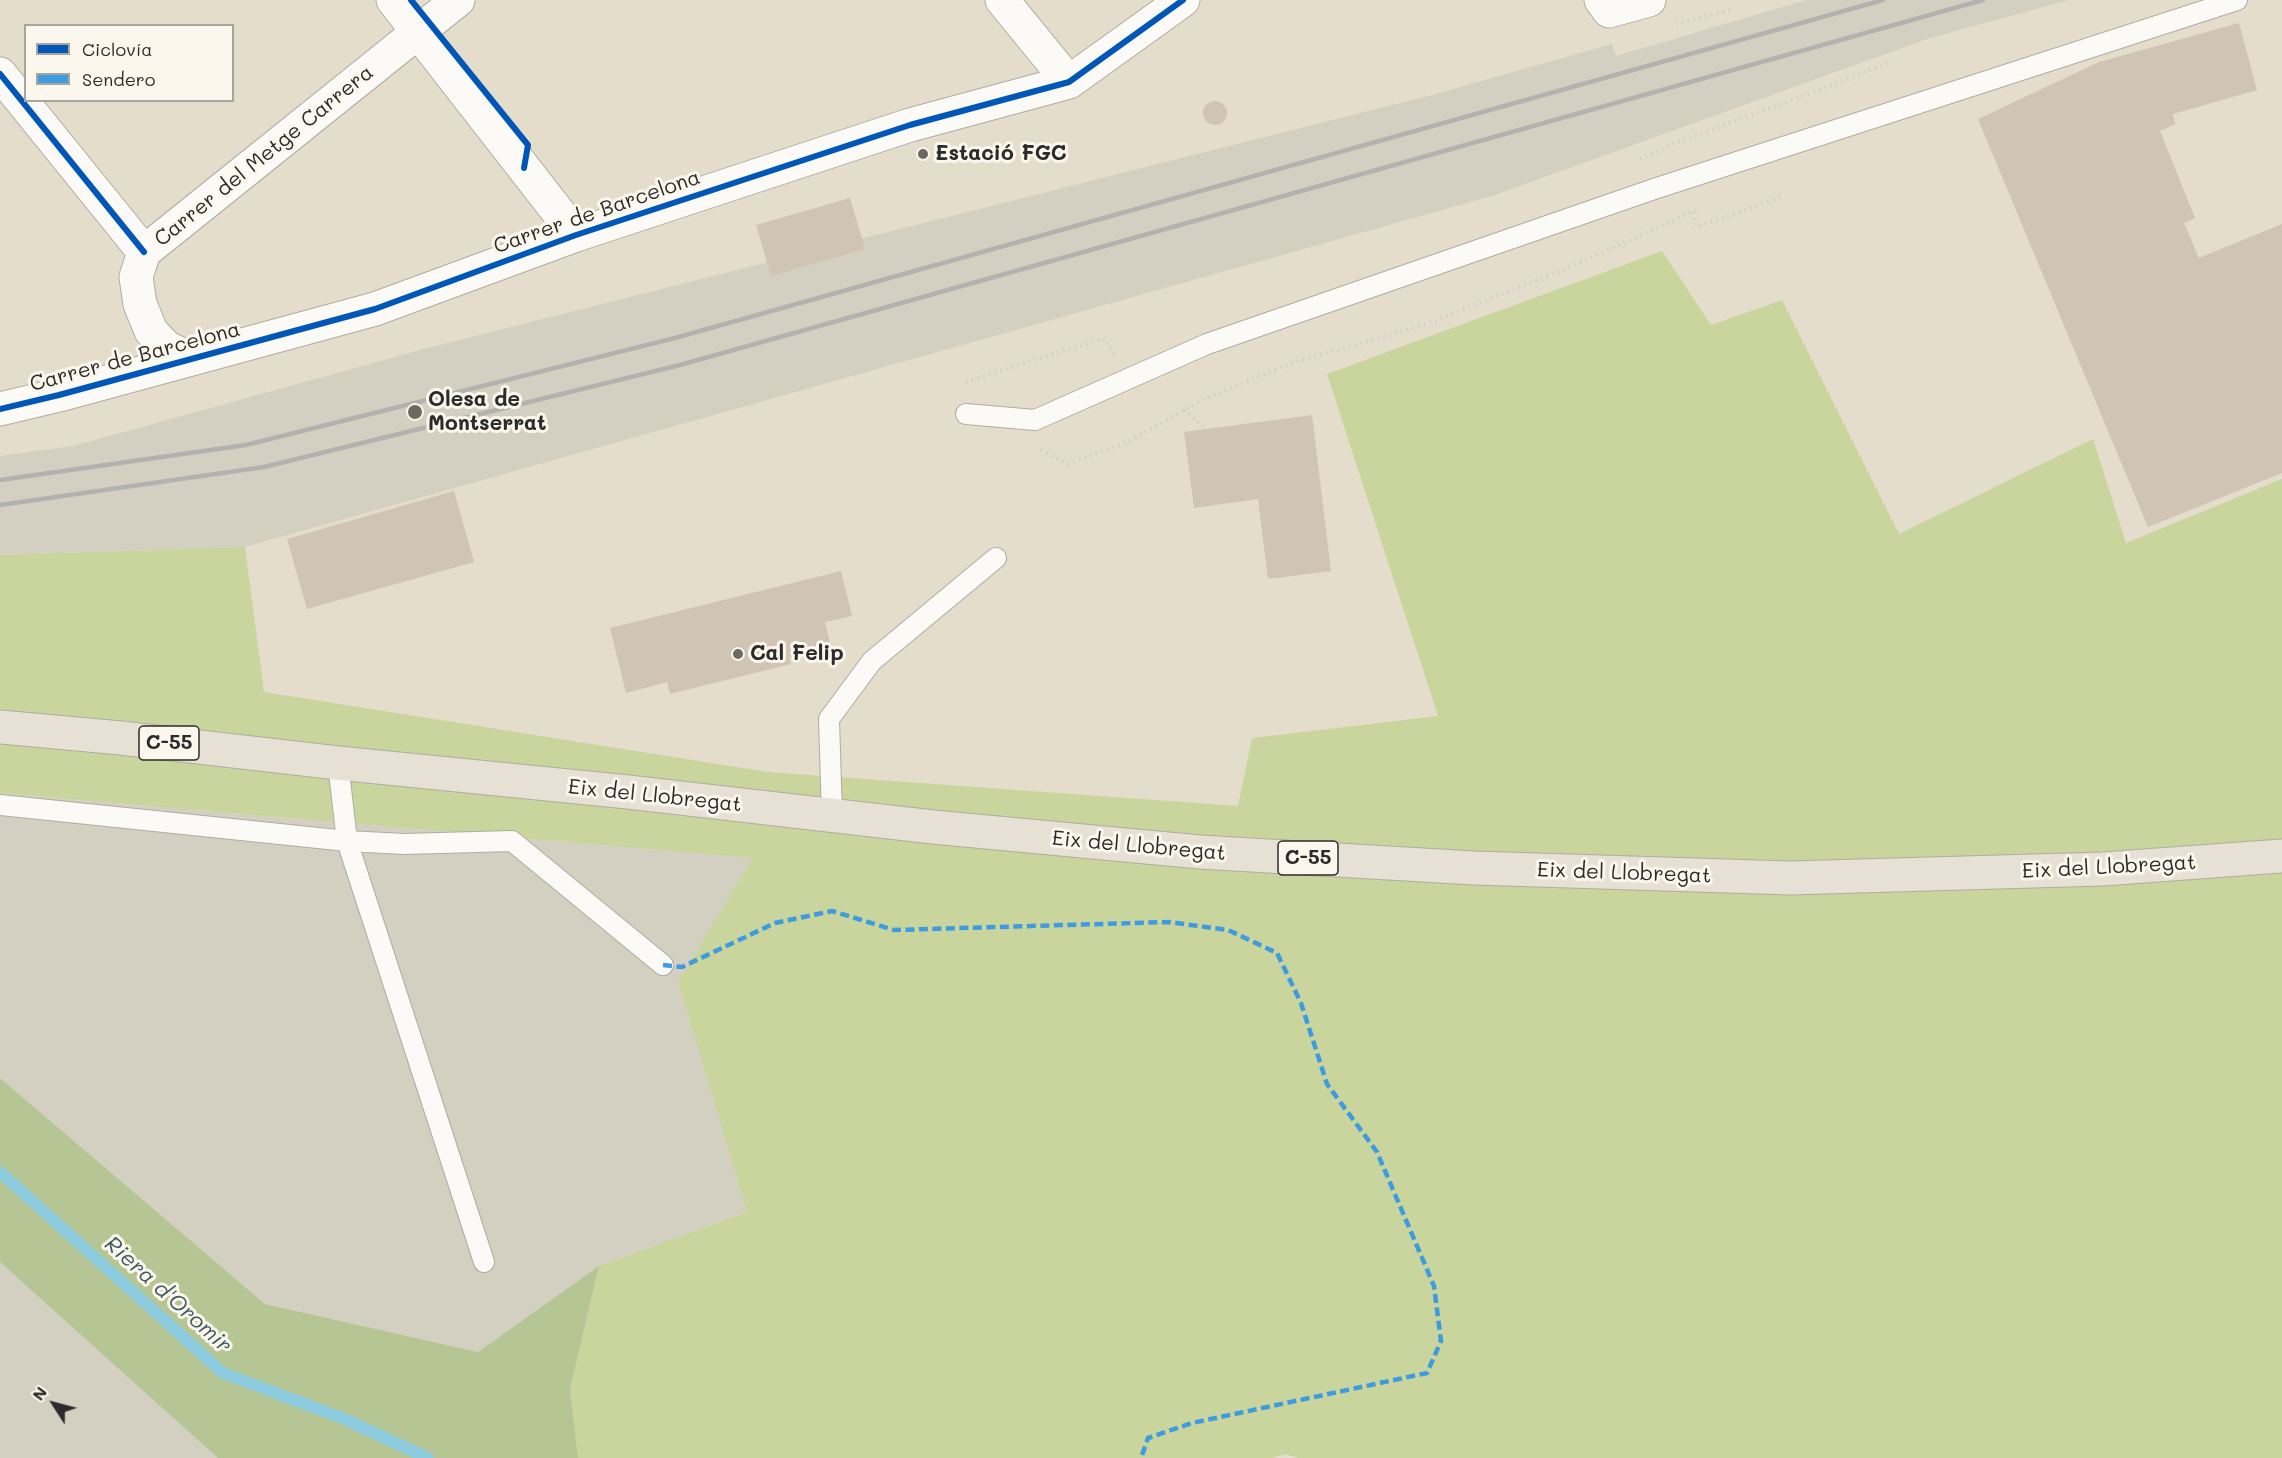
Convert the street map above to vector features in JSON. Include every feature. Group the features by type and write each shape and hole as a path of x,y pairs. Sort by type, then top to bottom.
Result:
{"highway":[{"name":"Eix del Llobregat","path":"0,727 628,792 832,816 1200,852 1474,868 1790,879 2103,869 2282,856"}],"street":[{"path":"393,0 576,235"},
{"name":"Carrer del Metge Carrera","path":"190,359 166,347 151,331 140,304 136,277 144,252 458,0"},
{"path":"1002,0 1069,82"},
{"name":"Carrer de Barcelona","path":"0,409 375,309 576,235 909,125 1069,82 1183,0"},
{"path":"1605,6 1649,0"},
{"path":"0,74 144,252"}],"lane":[{"path":"966,414 1035,420 1206,344 1654,189 2237,0"},
{"path":"832,816 829,718 872,661 996,558"},
{"path":"338,763 347,841 484,1262"},
{"path":"0,805 347,841 404,844 512,841 663,965"}],"path":[{"path":"1697,227 1783,196"},
{"path":"1039,449 1068,464 1128,442 1202,400 1289,364 1421,326 1568,268 1704,207"},
{"path":"1184,410 1206,429"}],"shaded area":[{"path":"1806,0 2069,0 1927,39 1492,196 245,547 0,555 0,456 73,446 431,347 1432,95 1612,44 1616,56"},
{"path":"0,793 754,858 678,982 747,1212 599,1266 479,1352 265,1304 0,1078"},
{"path":"0,1262 83,1335 218,1458 0,1458"}],"green space":[{"path":"1662,251 1711,325 1782,300 1899,534 2093,439 2126,543 2282,479 2282,1458 1299,1458 1285,1454 1273,1458 578,1458 570,1389 599,1266 747,1212 678,982 753,858 0,793 0,555 245,547 264,692 768,772 1238,806 1252,738 1438,716 1327,374"},
{"path":"0,1078 265,1304 478,1352 599,1266 570,1389 578,1458 218,1458 0,1262"}],"building":[{"path":"2239,23 2257,90 2173,114 2175,124 2160,131 2195,218 2184,223 2199,258 2282,224 2282,473 2148,527 1978,119 2099,62"},
{"path":"1215,101 1223,105 1227,113 1223,121 1215,125 1207,121 1203,113 1207,105"},
{"path":"850,198 865,249 771,276 756,225"},
{"path":"1312,415 1331,571 1268,579 1258,499 1194,508 1184,432"},
{"name":"Olesa de Montserrat","path":"454,491 474,562 307,609 287,539"},
{"path":"841,571 852,616 825,622 831,647 789,657 791,664 670,694 667,682 626,693 610,628"}],"waterway":[{"name":"Riera d'Oromir","path":"0,1172 223,1373 342,1418 428,1458"}],"railway":[{"path":"0,480 246,445 675,338 1883,0"},
{"path":"0,505 264,467 680,365 1983,0"}],"marked path":[{"path":"663,965 682,967 775,923 832,911 894,930 1169,922 1228,930 1277,953 1301,1003 1327,1084 1377,1152 1434,1286 1441,1341 1427,1373 1192,1423 1148,1438 1141,1458"}],"cycle path":[{"path":"411,0 528,145 524,168"},
{"path":"0,409 375,309 576,235 910,125 1069,82 1183,0"},
{"path":"0,74 144,252"}],"place":[{"name":"Estació FGC","path":"923,154"},
{"name":"Olesa de Montserrat","path":"415,412"},
{"name":"Cal Felip","path":"738,654"}]}
